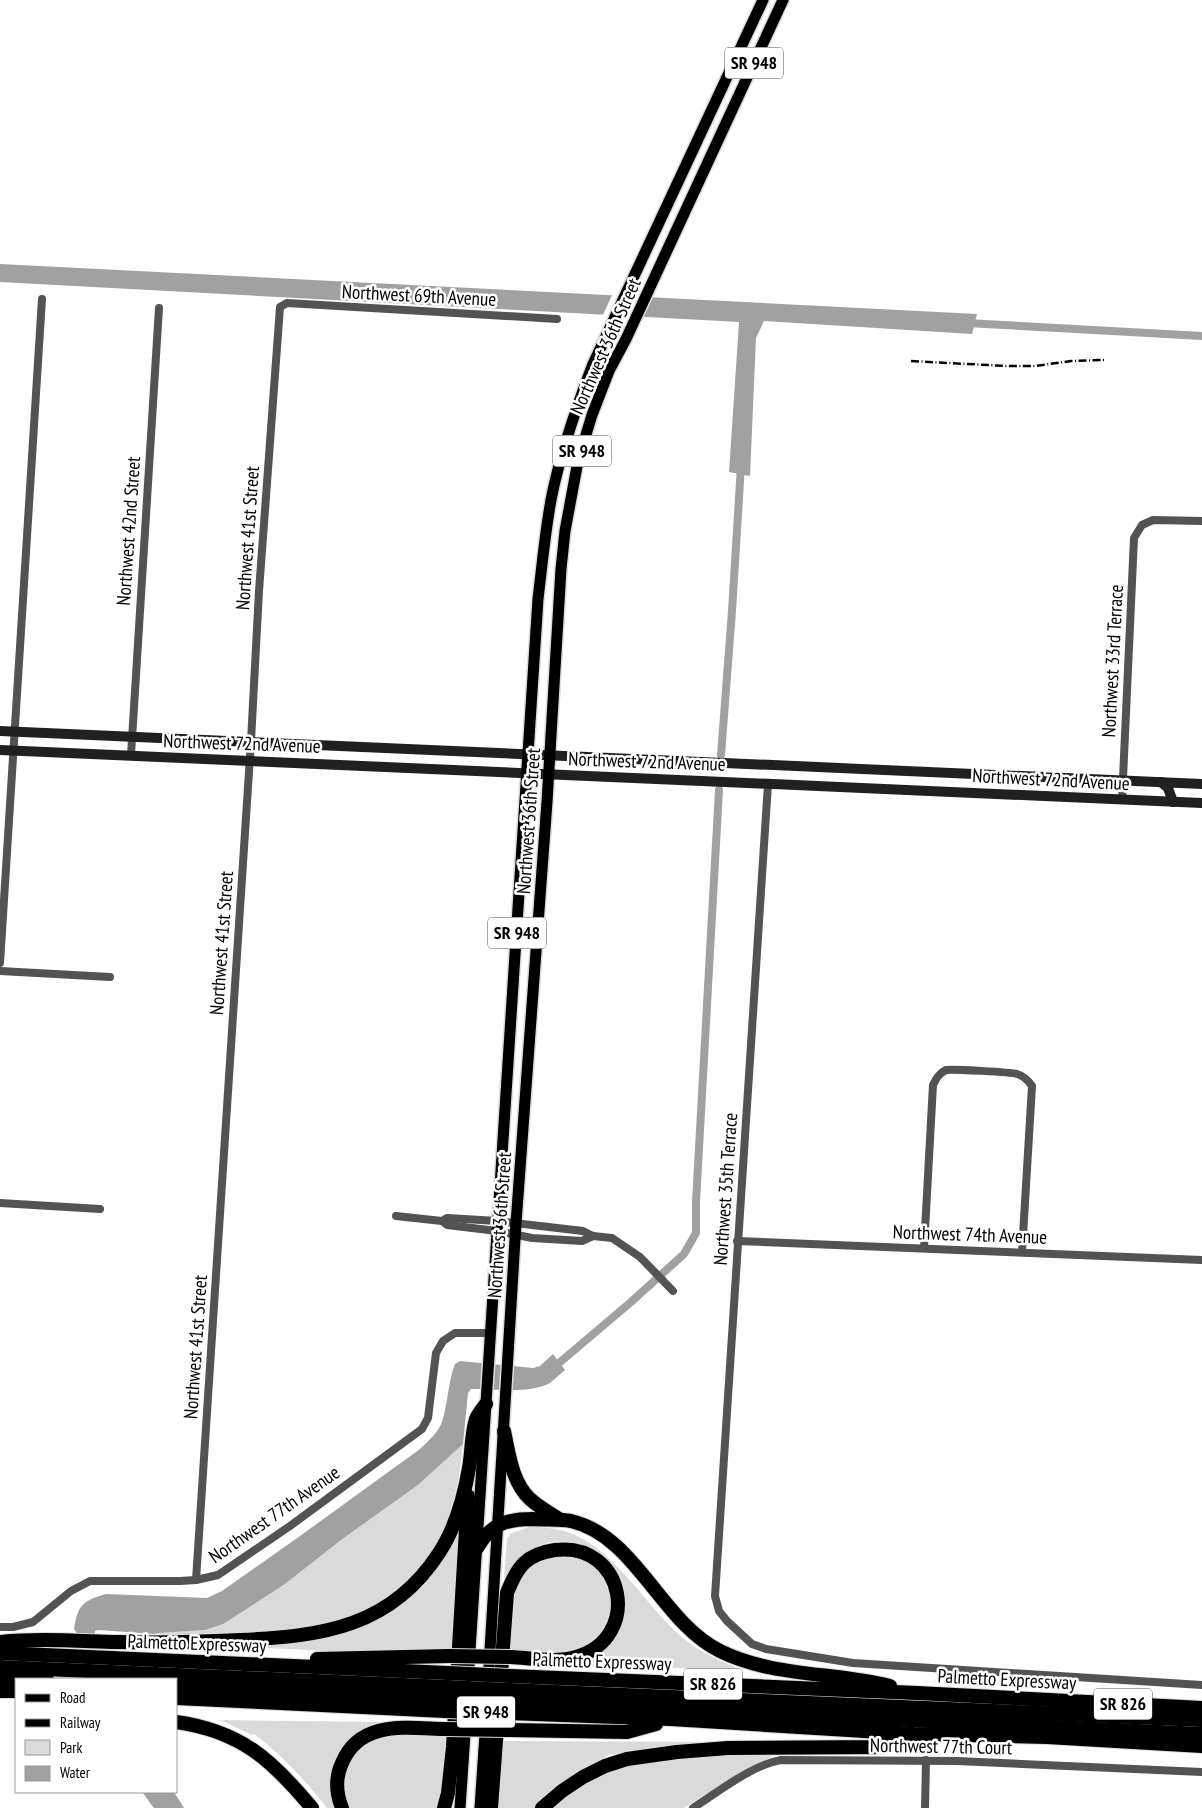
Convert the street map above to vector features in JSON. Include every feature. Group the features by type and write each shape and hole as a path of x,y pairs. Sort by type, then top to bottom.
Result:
{"highway":[{"path":"0,1642 24,1640 175,1642 287,1637 328,1631 360,1620 394,1602 416,1582 435,1559 444,1544 455,1520 468,1470 476,1418 486,1404"},
{"path":"504,1431 512,1466 521,1487 531,1500 560,1520"},
{"path":"444,1808 448,1793 452,1747 469,1493 468,1470"},
{"path":"477,1548 487,1534 498,1525 513,1520 560,1520 583,1525 601,1534 619,1549 692,1632 718,1650 759,1666 786,1671 868,1680 917,1693"},
{"path":"240,1664 350,1658 449,1656 511,1657 558,1659 574,1658 591,1651 602,1643 616,1621 618,1608 618,1594 615,1583 600,1563 589,1555 577,1550 562,1549 535,1554 518,1569 507,1592 491,1808"},
{"name":"Palmetto Expressway","path":"0,1653 74,1656 96,1665 240,1664 446,1692 508,1695 671,1719 914,1734 1047,1737 1202,1746"},
{"path":"0,1668 74,1671 96,1665 446,1692"},
{"path":"0,1679 15,1679"},
{"path":"0,1679 15,1682"},
{"path":"178,1686 446,1692"},
{"path":"0,1691 15,1691"},
{"name":"Palmetto Expressway","path":"178,1698 446,1692 508,1695 917,1693 1202,1708"},
{"path":"508,1695 1202,1720"},
{"path":"508,1695 1202,1734"},
{"path":"342,1808 337,1790 338,1772 346,1754 359,1740 372,1732 386,1729 444,1729 627,1732 671,1719"},
{"path":"178,1722 209,1728 243,1743 257,1752 285,1776 312,1808"},
{"path":"542,1808 583,1777 605,1766 627,1759 677,1752 728,1748 882,1747 914,1734"}],"main road":[{"name":"Northwest 36th Street","path":"460,1808 538,599 545,531 560,461 574,413 593,364 763,0"},
{"name":"Northwest 36th Street","path":"480,1808 516,1223 550,755 561,569 570,498 578,460 609,371 626,339 783,0"},
{"name":"Northwest 72nd Avenue","path":"0,731 1202,784"},
{"name":"Northwest 72nd Avenue","path":"0,750 1202,803"},
{"path":"954,792 955,773"},
{"path":"1161,782 1168,788 1174,802"},
{"path":"505,1113 524,1114"}],"street":[{"path":"0,963 42,299"},
{"name":"Northwest 69th Avenue","path":"280,307 287,303 557,319"},
{"name":"Northwest 41st Street","path":"196,1580 251,741 259,591 280,307"},
{"name":"Northwest 42nd Street","path":"131,756 159,308"},
{"name":"Northwest 33rd Terrace","path":"1122,800 1134,538 1142,525 1153,520 1202,521"},
{"name":"Northwest 35th Terrace","path":"768,784 715,1596 719,1611 727,1622 752,1644 766,1649 853,1663 1202,1685"},
{"path":"0,971 110,977"},
{"path":"924,1248 933,1085 937,1076 946,1070 1016,1073 1027,1079 1032,1086 1022,1252"},
{"path":"0,1202 100,1209"},
{"path":"396,1216 442,1221 447,1218 498,1226 516,1235 582,1242 593,1236"},
{"path":"498,1226 516,1223 583,1231 593,1236 612,1238 640,1257 670,1288"},
{"name":"Northwest 74th Avenue","path":"737,1241 1202,1260"},
{"name":"Northwest 77th Avenue","path":"0,1626 13,1627 33,1622 70,1591 90,1581 196,1580 218,1575 290,1526 422,1429 428,1418 436,1353 442,1341 455,1333 491,1333"},
{"path":"925,1808 926,1760"},
{"name":"Northwest 77th Court","path":"693,1808 752,1771 776,1761 926,1760 1202,1772"}],"green space":[{"path":"463,1444 454,1498 447,1522 436,1545 423,1565 405,1584 384,1600 331,1625 243,1633 160,1636 160,1633 205,1630 285,1584 341,1540 418,1485"},
{"path":"461,1526 454,1652 342,1652 250,1647 250,1645 327,1637 363,1626 380,1617 409,1597 427,1581"},
{"path":"529,1527 569,1532 594,1546 619,1568 676,1632 689,1643 735,1667 735,1669 561,1666 595,1656 603,1649 622,1602 621,1582 616,1571 608,1561 597,1553 572,1543 559,1542 547,1543 533,1548 517,1561 504,1579 507,1538 510,1536 509,1534"},
{"path":"565,1554 590,1562 605,1577 611,1598 607,1620 602,1630 595,1639 585,1646 569,1652 509,1652 512,1602 515,1588 521,1576 531,1566 545,1559"},
{"path":"220,1720 384,1722 384,1724 358,1734 338,1754 332,1772 336,1808 327,1808 293,1768 274,1750 254,1734 252,1735"},
{"path":"394,1735 448,1736 443,1784 436,1808 349,1808 345,1799 344,1779 350,1761 362,1746 371,1740"},
{"path":"501,1741 721,1742 671,1746 608,1755 557,1788 536,1808 497,1808"},
{"path":"778,1753 730,1779 684,1808 552,1808 564,1796 601,1774 651,1759"}],"water":[{"path":"0,264 977,314 972,334 764,321 756,338 750,476 729,472 739,322 0,282"},
{"path":"553,1354 565,1370 550,1383 532,1389 471,1389 468,1393 463,1444 418,1485 341,1540 285,1584 223,1624 205,1630 154,1634 95,1631 93,1678 75,1678 78,1635 74,1629 77,1614 86,1602 106,1594 207,1598 222,1591 420,1449 435,1433 442,1422 455,1364 460,1361 533,1368 540,1366"},
{"path":"143,1793 175,1793 184,1808 154,1808"}],"pier":[{"path":"613,293 653,295 642,319 602,317"}],"waterway":[{"path":"966,323 1202,336"},
{"path":"721,755 741,465"},
{"path":"552,1369 684,1254 696,1233 696,1202 719,790"}],"railway":[{"path":"911,361 1035,366 1071,361 1104,360"}]}
